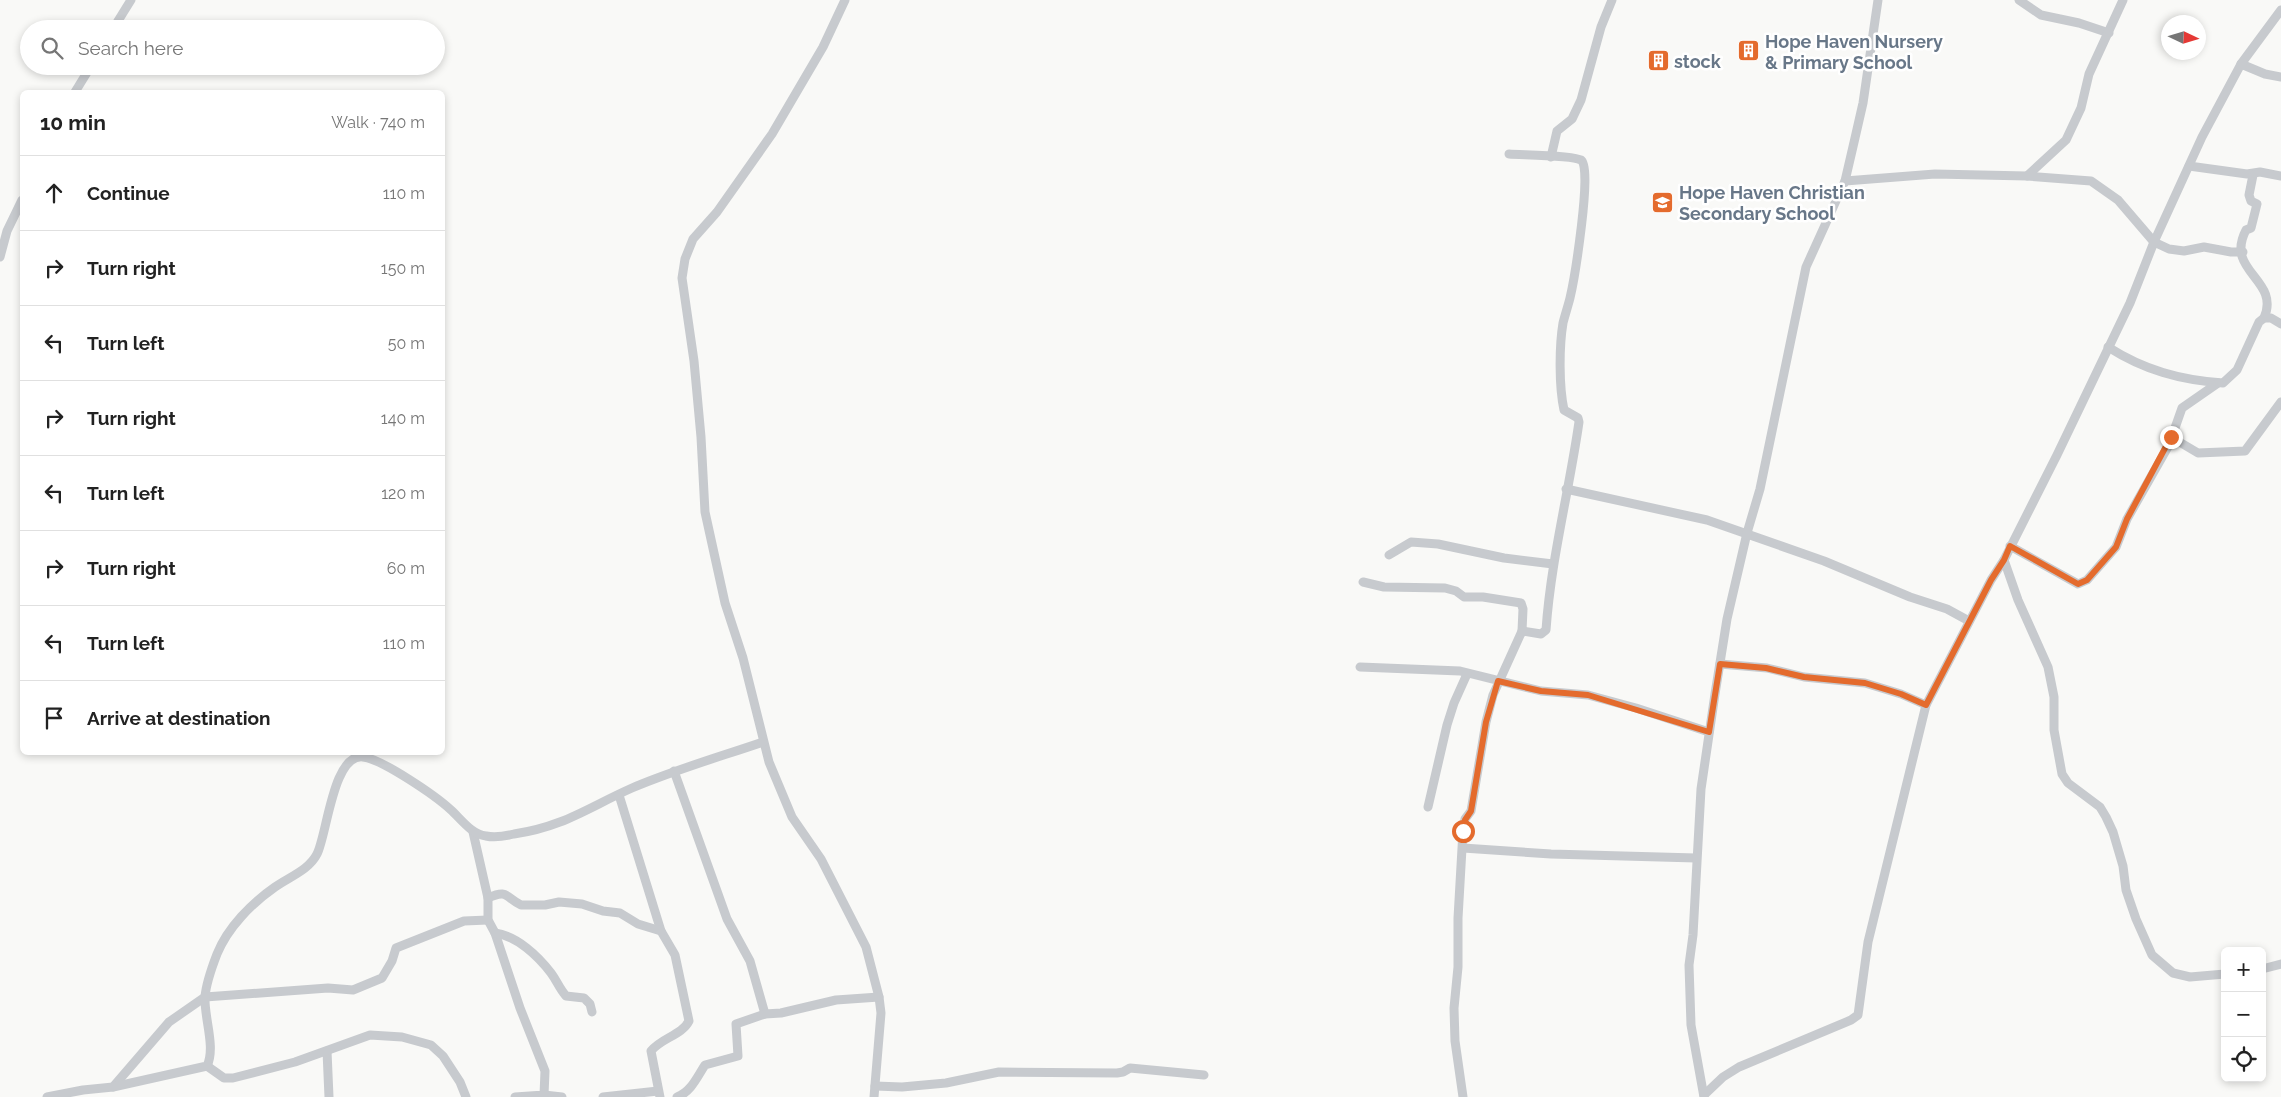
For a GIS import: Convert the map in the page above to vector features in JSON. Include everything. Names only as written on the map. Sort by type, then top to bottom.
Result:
[{"type":"street","points":[[118,20],[130,0]]},
{"type":"street","points":[[845,0],[823,47],[772,134],[717,212],[693,240],[684,259],[682,278],[695,370],[705,512],[725,603],[742,658],[769,762],[792,817],[821,859],[866,948],[879,997],[880,1042],[874,1097]]},
{"type":"street","points":[[1551,157],[1557,131],[1572,119],[1581,100],[1601,27],[1612,0]]},
{"type":"street","points":[[1704,1096],[1692,1032],[1689,966],[1693,935],[1701,789],[1709,732],[1727,619],[1747,533],[1760,490],[1806,267],[1845,181],[1863,103],[1878,0]]},
{"type":"street","points":[[2019,0],[2041,15],[2079,23],[2110,33]]},
{"type":"street","points":[[2028,176],[2066,140],[2081,108],[2089,74],[2110,33],[2123,0]]},
{"type":"street","points":[[1704,1096],[1723,1077],[1739,1067],[1851,1020],[1858,1015],[1868,942],[1926,705],[1991,580],[2004,560],[2057,455],[2130,303],[2154,242],[2202,137],[2241,64],[2281,10]]},
{"type":"street","points":[[2241,64],[2265,74],[2281,78]]},
{"type":"street","points":[[76,90],[85,75]]},
{"type":"street","points":[[1509,154],[1580,159],[1585,172],[1582,228],[1571,296],[1563,324],[1563,404],[1564,410],[1578,418],[1579,422],[1574,461],[1566,488],[1553,564],[1546,630],[1541,634],[1522,631]]},
{"type":"street","points":[[2189,166],[2253,175],[2260,172],[2281,176]]},
{"type":"street","points":[[1845,181],[1935,174],[2028,176],[2091,182],[2098,184],[2118,200],[2154,242],[2169,249],[2184,251],[2204,247],[2231,252],[2243,252]]},
{"type":"street","points":[[2108,347],[2131,362],[2169,376],[2203,383],[2223,383],[2229,380],[2237,370],[2259,322],[2264,318],[2268,310],[2269,301],[2266,289],[2250,272],[2241,240],[2246,230],[2251,228],[2257,206],[2257,204],[2251,201],[2249,196],[2253,175]]},
{"type":"street","points":[[0,256],[20,205]]},
{"type":"street","points":[[2264,318],[2270,318],[2281,324]]},
{"type":"street","points":[[2010,546],[2078,584],[2087,580],[2116,547],[2127,519],[2171,437],[2182,408],[2218,383]]},
{"type":"street","points":[[2171,437],[2198,453],[2245,450],[2281,402]]},
{"type":"street","points":[[1566,488],[1708,520],[1824,561],[1910,597],[1947,609],[1969,621]]},
{"type":"street","points":[[1389,554],[1411,542],[1438,544],[1504,558],[1553,564]]},
{"type":"street","points":[[2004,560],[2018,600],[2048,667],[2054,698],[2054,730],[2062,774],[2068,783],[2100,807],[2106,817],[2121,857],[2126,890],[2152,956],[2173,973],[2190,977],[2221,974]]},
{"type":"street","points":[[1363,582],[1384,586],[1445,588],[1456,591],[1464,597],[1483,597],[1521,602],[1523,610],[1522,631],[1498,681],[1486,722],[1471,811],[1465,820],[1458,918],[1458,966],[1454,1008],[1455,1042],[1463,1097]]},
{"type":"street","points":[[1720,664],[1766,668],[1804,677],[1865,683],[1901,694],[1926,705]]},
{"type":"street","points":[[1360,667],[1451,670],[1541,691],[1588,695],[1709,732]]},
{"type":"street","points":[[1428,807],[1447,725],[1454,702],[1467,674]]},
{"type":"street","points":[[207,1066],[209,1051],[205,997],[208,980],[218,952],[252,904],[305,868],[316,856],[324,835],[326,814],[339,778],[350,761],[356,757],[364,757],[381,763],[449,808],[473,832],[486,836],[505,836],[555,825],[674,771],[763,742]]},
{"type":"street","points":[[674,771],[727,918],[750,961],[765,1014]]},
{"type":"street","points":[[603,1097],[659,1094],[652,1051],[661,1041],[681,1030],[689,1021],[675,955],[661,930],[620,794]]},
{"type":"street","points":[[473,832],[488,898],[488,920],[495,933],[520,1008],[545,1071],[544,1095]]},
{"type":"street","points":[[1463,848],[1551,854],[1696,858]]},
{"type":"street","points":[[488,898],[501,893],[507,894],[520,906],[558,902],[582,904],[603,911],[620,913],[638,924],[661,930]]},
{"type":"street","points":[[113,1087],[169,1022],[205,997],[328,988],[353,990],[382,978],[392,961],[396,948],[464,921],[488,920]]},
{"type":"street","points":[[495,933],[505,934],[516,940],[535,955],[553,975],[556,986],[566,996],[584,998],[590,1004],[592,1012]]},
{"type":"street","points":[[2266,968],[2281,964]]},
{"type":"street","points":[[677,1097],[684,1094],[692,1086],[704,1065],[738,1056],[736,1024],[765,1014],[781,1013],[836,1000],[879,997]]},
{"type":"street","points":[[47,1097],[84,1093],[207,1066],[224,1078],[233,1078],[296,1062],[370,1035],[402,1037],[431,1045],[443,1056],[460,1082],[466,1097]]},
{"type":"street","points":[[327,1050],[329,1097]]},
{"type":"street","points":[[876,1086],[902,1087],[946,1083],[998,1072],[1117,1073],[1130,1068],[1204,1075]]},
{"type":"street","points":[[515,1097],[544,1095],[562,1097]]},
{"type":"place","name":"Hope Haven Nursery & Primary School","points":[[1749,51]]},
{"type":"place","name":"stock","points":[[1658,61]]},
{"type":"place","name":"Hope Haven Christian Secondary School","points":[[1663,202]]},
{"type":"route","points":[[1463,831],[1465,820],[1471,811],[1486,722],[1498,681],[1541,691],[1588,695],[1636,708],[1709,732],[1720,664],[1766,668],[1804,677],[1865,683],[1917,699],[1926,705],[1947,662],[2010,546],[2078,584],[2087,580],[2116,547],[2127,519],[2169,445],[2171,437]]}]
